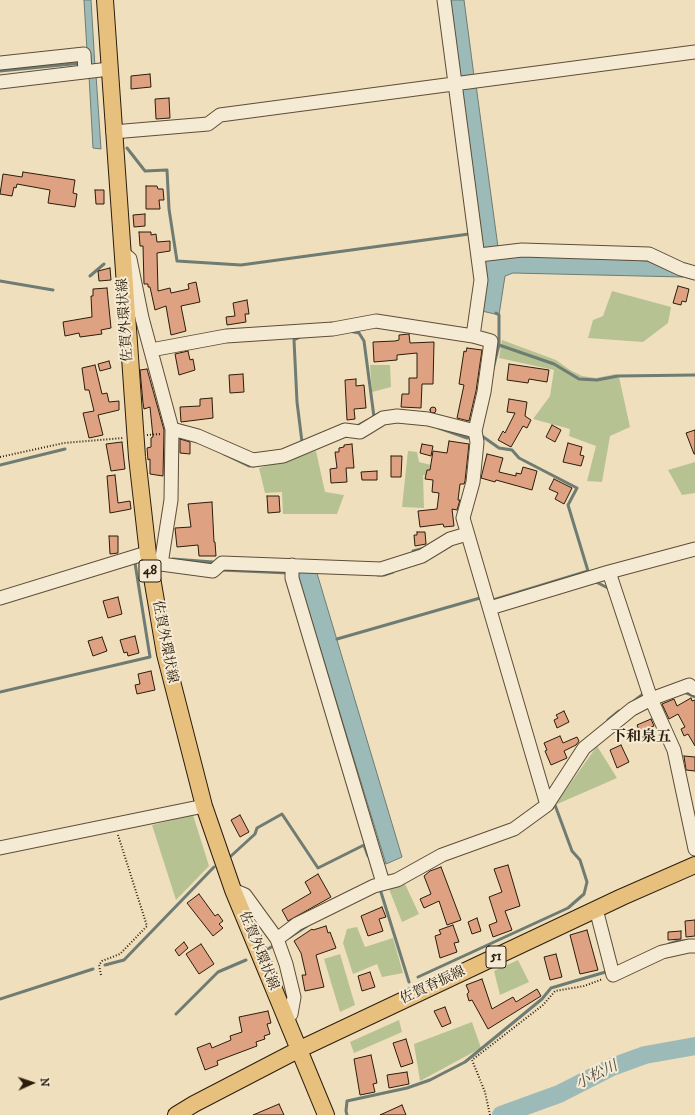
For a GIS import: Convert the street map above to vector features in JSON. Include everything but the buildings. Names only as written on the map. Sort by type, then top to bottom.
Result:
[{"type":"main road","name":"佐賀外環状線","points":[[104,0],[104,70],[113,132],[135,436],[153,562],[164,654],[204,806],[233,890],[326,1115]]},
{"type":"main road","name":"佐賀脊振線","points":[[176,1115],[194,1104],[298,1050],[596,909],[695,865]]},
{"type":"street","points":[[444,0],[464,83],[487,254],[481,280],[473,336]]},
{"type":"street","points":[[113,132],[208,124],[220,115],[695,52]]},
{"type":"street","points":[[0,63],[84,54],[85,66]]},
{"type":"street","points":[[0,82],[85,66],[104,70]]},
{"type":"street","points":[[487,254],[522,250],[649,254],[681,269],[695,273]]},
{"type":"street","points":[[121,252],[130,259],[142,318],[172,431],[171,500],[153,562]]},
{"type":"street","points":[[151,350],[226,336],[333,329],[376,321],[473,336],[491,341],[476,437],[473,482],[463,518],[547,805]]},
{"type":"street","points":[[172,431],[198,436],[253,460],[283,456],[348,431],[360,432],[380,419],[397,416],[428,419],[476,437]]},
{"type":"street","points":[[0,598],[140,555],[153,562],[218,567],[292,571],[381,569],[422,556],[450,539],[467,534]]},
{"type":"street","points":[[490,608],[609,572],[695,549]]},
{"type":"street","points":[[292,571],[382,883]]},
{"type":"street","points":[[609,572],[651,699],[674,750],[695,849]]},
{"type":"street","points":[[277,939],[297,924],[382,883],[397,880],[442,855],[514,829],[547,805],[584,748],[632,709],[651,699],[689,685],[695,689]]},
{"type":"street","points":[[0,848],[115,826],[204,806]]},
{"type":"street","points":[[233,890],[245,895],[277,939],[286,964],[294,998],[291,1014],[286,1021]]},
{"type":"street","points":[[596,909],[613,975],[662,952],[695,946]]},
{"type":"path","points":[[0,457],[64,444],[97,442],[172,431]]},
{"type":"path","points":[[101,976],[99,965],[102,961],[120,954],[147,926],[115,826]]},
{"type":"path","points":[[490,1115],[485,1092],[472,1060],[543,1005],[555,991],[584,986],[613,975]]},
{"type":"green space","points":[[612,291],[671,307],[668,323],[643,342],[588,338],[593,320],[603,316]]},
{"type":"green space","points":[[502,340],[556,360],[582,376],[596,378],[616,374],[619,377],[630,427],[610,436],[602,482],[587,481],[596,446],[569,436],[570,429],[533,419],[550,396],[554,370],[499,358]]},
{"type":"green space","points":[[370,365],[390,365],[391,387],[372,392]]},
{"type":"green space","points":[[316,451],[325,492],[344,495],[337,514],[283,514],[282,492],[265,493],[259,468]]},
{"type":"green space","points":[[408,451],[417,452],[419,462],[447,469],[445,478],[423,475],[424,508],[402,507]]},
{"type":"green space","points":[[695,462],[695,493],[682,495],[668,470]]},
{"type":"green space","points":[[597,746],[617,778],[555,805]]},
{"type":"green space","points":[[193,815],[209,866],[176,900],[152,825]]},
{"type":"green space","points":[[405,884],[419,914],[402,922],[389,889]]},
{"type":"green space","points":[[357,927],[365,947],[393,938],[403,973],[382,977],[377,964],[353,974],[343,943],[347,929]]},
{"type":"green space","points":[[340,954],[355,1005],[340,1012],[324,959]]},
{"type":"green space","points":[[518,960],[529,982],[500,995],[494,971]]},
{"type":"green space","points":[[399,1020],[402,1032],[354,1053],[350,1042]]},
{"type":"green space","points":[[472,1022],[481,1048],[420,1081],[414,1044]]},
{"type":"water","points":[[84,0],[91,0],[95,67],[88,67]]},
{"type":"water","points":[[447,0],[464,0],[474,76],[459,78]]},
{"type":"water","points":[[96,75],[101,149],[93,148],[89,76]]},
{"type":"water","points":[[476,85],[498,247],[482,249],[461,87]]},
{"type":"water","points":[[523,254],[647,261],[683,277],[513,273],[505,276],[499,315],[482,311],[484,260]]},
{"type":"water","points":[[301,570],[316,570],[402,857],[386,864],[298,576]]},
{"type":"waterway","points":[[0,71],[82,63]]},
{"type":"waterway","points":[[127,148],[145,171],[167,170],[169,209],[177,261],[241,265],[469,234]]},
{"type":"waterway","points":[[90,276],[104,264]]},
{"type":"waterway","points":[[0,281],[53,290]]},
{"type":"waterway","points":[[493,369],[499,345],[499,315],[496,313]]},
{"type":"waterway","points":[[349,331],[359,333],[364,341],[374,417]]},
{"type":"waterway","points":[[300,337],[294,340],[297,402],[302,442]]},
{"type":"waterway","points":[[499,345],[554,364],[579,379],[597,380],[618,376],[695,375]]},
{"type":"waterway","points":[[355,427],[368,420]]},
{"type":"waterway","points":[[439,428],[467,438],[473,437]]},
{"type":"waterway","points":[[479,436],[482,436],[499,448],[512,450],[519,458],[577,488],[568,505],[588,571],[493,600]]},
{"type":"waterway","points":[[0,465],[65,449]]},
{"type":"waterway","points":[[224,454],[249,466],[254,466]]},
{"type":"waterway","points":[[413,551],[425,548]]},
{"type":"waterway","points":[[173,559],[213,562],[215,564]]},
{"type":"waterway","points":[[0,692],[150,657],[135,563]]},
{"type":"waterway","points":[[220,570],[289,573]]},
{"type":"waterway","points":[[378,575],[393,572]]},
{"type":"waterway","points":[[596,582],[610,589]]},
{"type":"waterway","points":[[337,639],[480,598]]},
{"type":"waterway","points":[[634,701],[643,694],[643,692]]},
{"type":"waterway","points":[[684,692],[695,697]]},
{"type":"waterway","points":[[608,720],[619,711]]},
{"type":"waterway","points":[[418,977],[568,908],[584,894],[587,882],[580,860],[572,851],[555,805],[552,808]]},
{"type":"waterway","points":[[231,856],[255,834],[257,828],[282,814],[318,868],[364,845],[368,856]]},
{"type":"waterway","points":[[105,965],[124,960],[214,867]]},
{"type":"waterway","points":[[380,889],[409,982]]},
{"type":"waterway","points":[[290,937],[307,926]]},
{"type":"waterway","points":[[669,944],[678,941],[685,941]]},
{"type":"waterway","points":[[266,950],[275,945]]},
{"type":"waterway","points":[[176,1014],[218,972],[246,960]]},
{"type":"waterway","points":[[0,999],[93,969]]},
{"type":"waterway","points":[[347,1115],[347,1101],[407,1088],[430,1080],[465,1062],[542,999],[551,988],[609,971]]},
{"type":"waterway","name":"小松川","points":[[501,1115],[559,1094],[612,1067],[645,1055],[695,1046]]},
{"type":"district","name":"下和泉五","points":[[641,738]]}]
